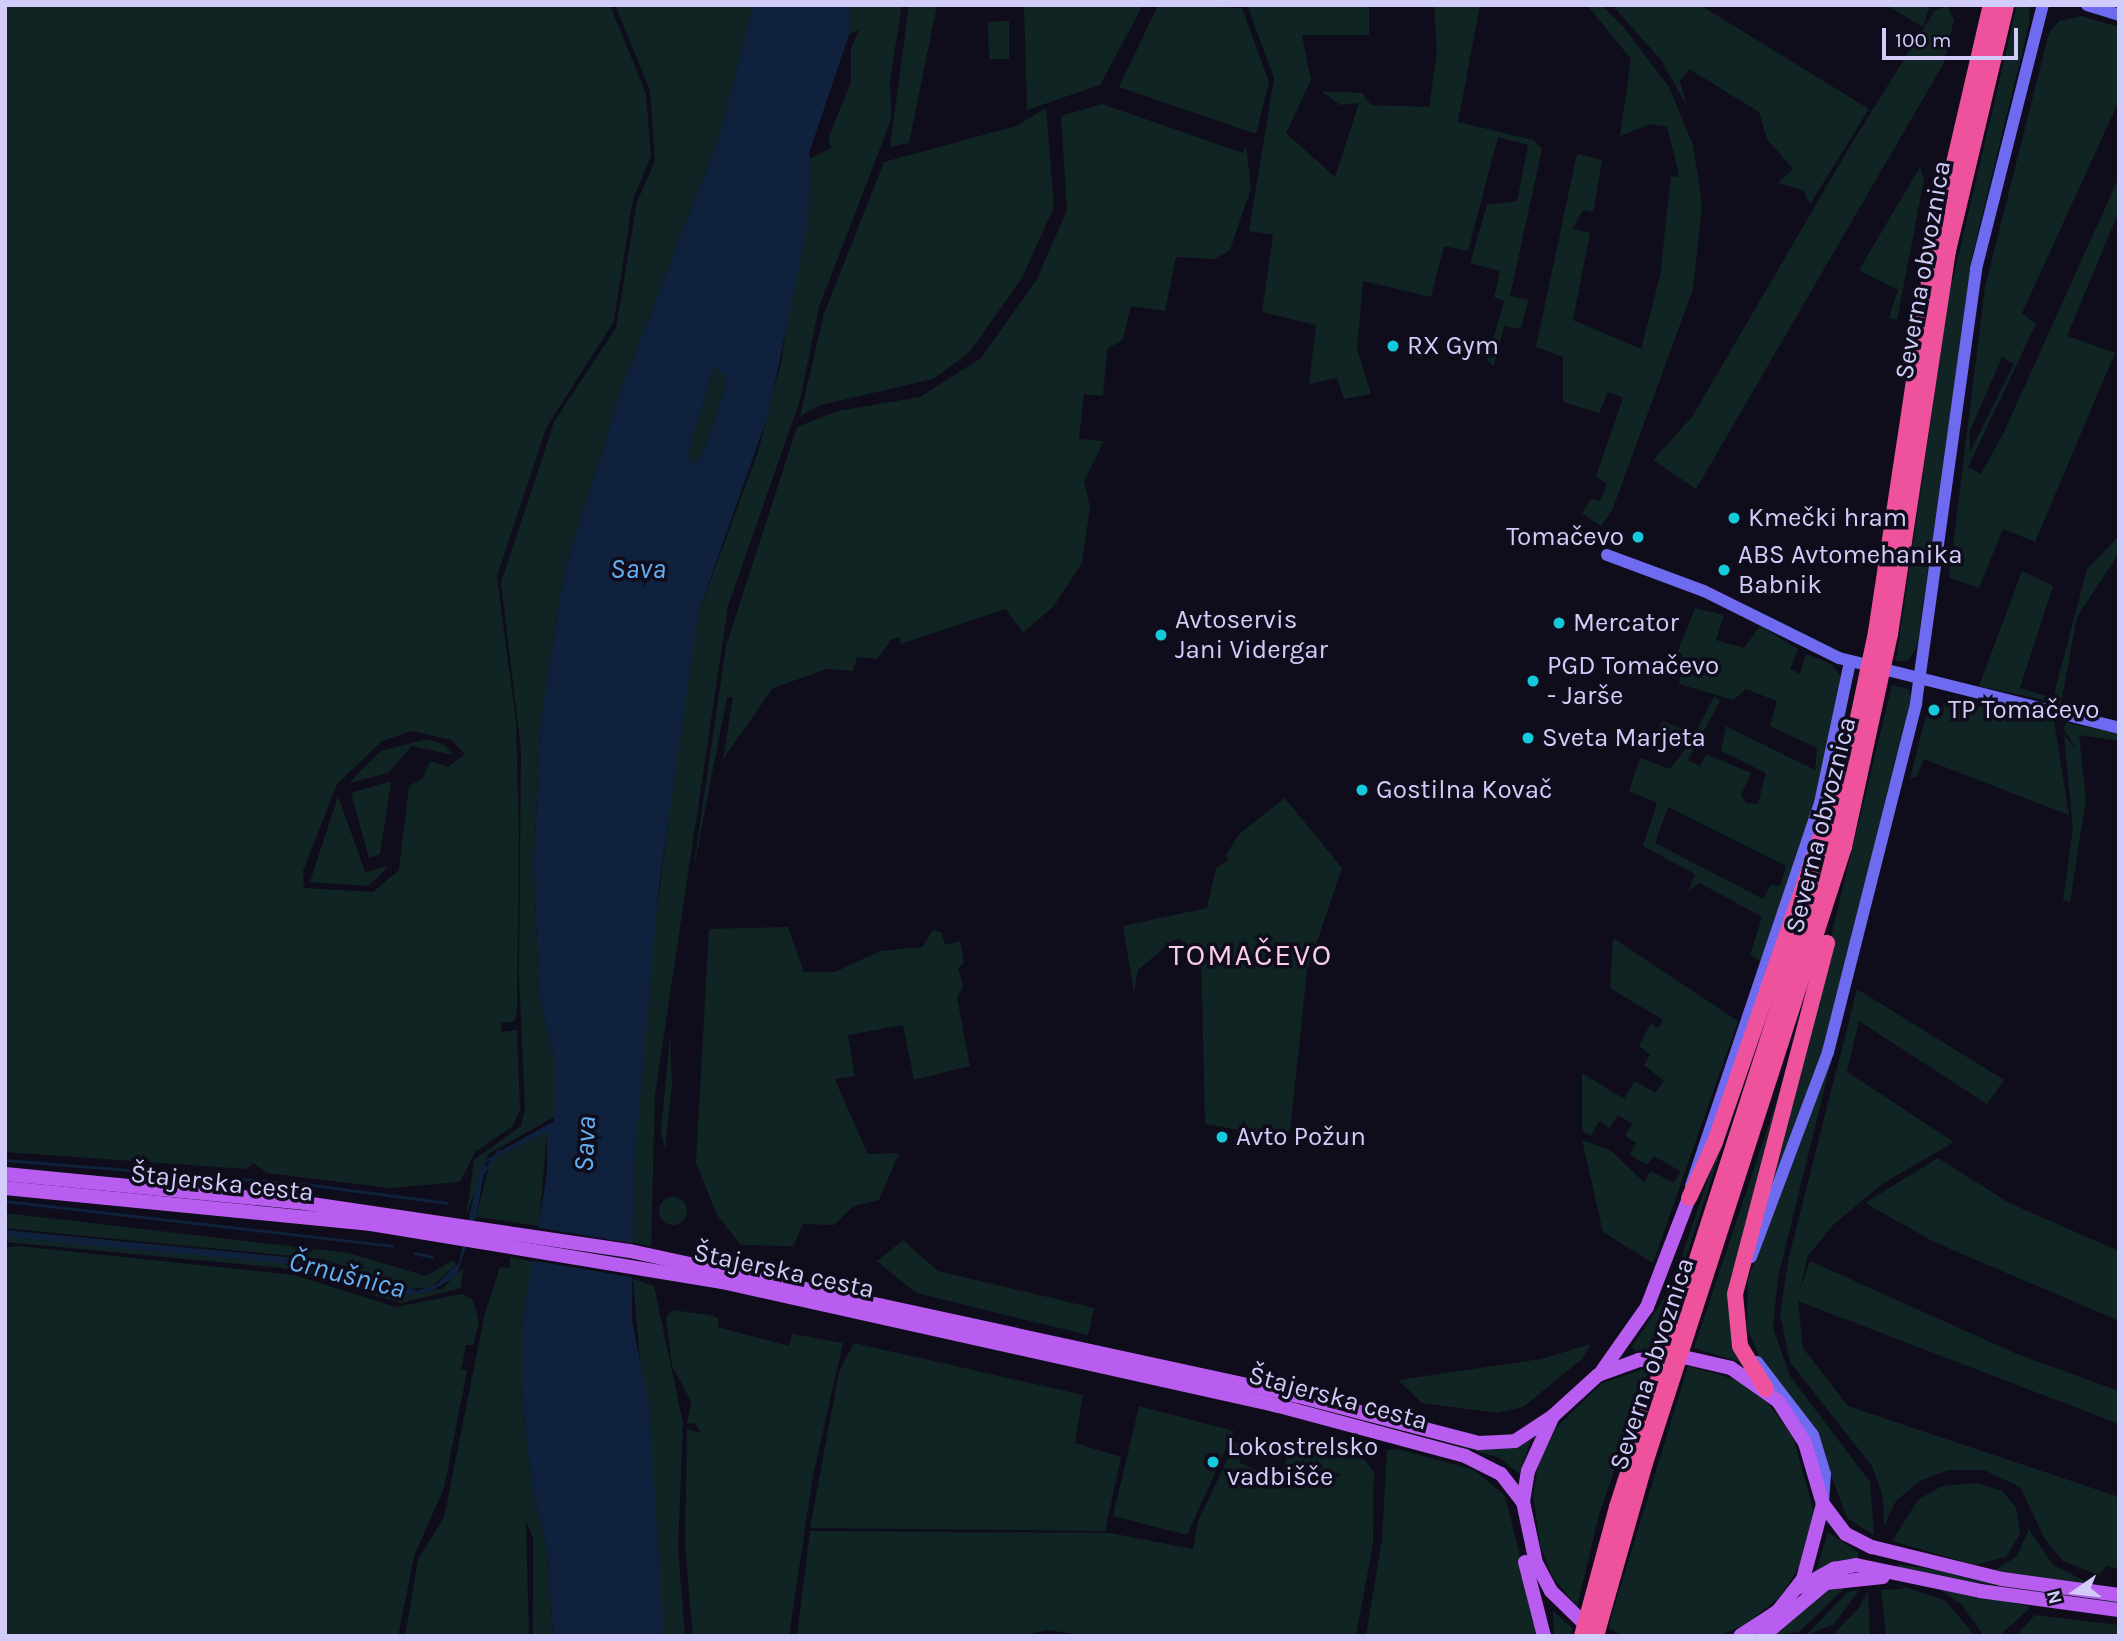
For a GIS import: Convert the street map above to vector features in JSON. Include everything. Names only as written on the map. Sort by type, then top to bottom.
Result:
[{"type":"highway","name":"Severna obvoznica","points":[[1582,1636],[1639,1436],[1812,913],[1857,734],[1934,248],[1991,5]]},
{"type":"highway","name":"Severna obvoznica","points":[[1596,1636],[1644,1463],[1836,875],[1890,634],[1948,251],[2006,5]]},
{"type":"highway","points":[[1689,1198],[1715,1142],[1857,734]]},
{"type":"highway","points":[[1766,1389],[1740,1346],[1735,1294],[1838,901],[1836,875]]},
{"type":"main road","name":"Štajerska cesta","points":[[5,1174],[449,1228],[723,1276],[1461,1436],[1510,1443],[1553,1416]]},
{"type":"main road","name":"Štajerska cesta","points":[[5,1188],[449,1228]]},
{"type":"main road","points":[[1544,1636],[1519,1535],[1533,1456],[1553,1416],[1598,1375],[1647,1307],[1689,1198]]},
{"type":"main road","name":"Štajerska cesta","points":[[723,1276],[1279,1406],[1474,1458],[1502,1474],[1523,1502]]},
{"type":"main road","name":"Štajerska cesta","points":[[1461,1436],[1518,1431],[1567,1389],[1629,1363],[1668,1356],[1713,1361],[1766,1389]]},
{"type":"main road","points":[[1766,1389],[1798,1428],[1823,1504],[1817,1544],[1795,1592]]},
{"type":"main road","points":[[1523,1502],[1540,1572],[1549,1636]]},
{"type":"main road","points":[[1823,1504],[1861,1542],[1899,1554],[2002,1579],[2119,1595]]},
{"type":"main road","points":[[1763,1636],[1818,1588],[1855,1571]]},
{"type":"main road","points":[[1741,1636],[1795,1592],[1825,1572],[1855,1571],[1895,1575],[2119,1610]]},
{"type":"main road","points":[[1540,1572],[1557,1599],[1601,1636]]},
{"type":"street","points":[[1823,1504],[1825,1474],[1813,1435],[1752,1354],[1742,1299],[1752,1253],[1828,1052],[1920,681],[1976,269],[2043,5]]},
{"type":"street","points":[[2087,5],[2119,15]]},
{"type":"street","points":[[1641,568],[1704,590],[1853,663],[2119,728]]},
{"type":"street","points":[[1689,1198],[1694,1166],[1820,803],[1853,663]]},
{"type":"green space","points":[[5,5],[610,5],[646,94],[651,156],[633,199],[614,321],[546,428],[497,576],[516,722],[519,833],[517,1010],[515,1021],[501,1023],[502,1032],[517,1030],[520,1110],[512,1127],[475,1152],[460,1182],[390,1188],[267,1173],[254,1163],[246,1169],[5,1152]],"holes":[[[412,731],[451,740],[465,754],[448,767],[430,761],[423,778],[409,786],[399,870],[373,892],[304,888],[303,871],[337,784],[382,741]]]},
{"type":"green space","points":[[615,5],[753,5],[720,135],[622,387],[564,573],[540,727],[534,865],[539,997],[554,1057],[554,1117],[488,1154],[466,1216],[474,1160],[521,1126],[525,1109],[519,974],[521,749],[501,583],[554,422],[616,328],[637,202],[655,161],[650,90]]},
{"type":"green space","points":[[851,5],[902,5],[890,79],[891,120],[819,307],[800,400],[728,606],[655,1095],[651,1246],[632,1242],[633,1179],[651,956],[687,673],[698,614],[758,452],[782,358],[809,159],[832,148],[828,139],[851,82],[851,48],[860,28],[849,35]]},
{"type":"green space","points":[[909,5],[937,5],[909,143],[890,147]]},
{"type":"green space","points":[[1024,5],[1143,5],[1100,85],[1027,110]]},
{"type":"green space","points":[[1158,5],[1242,8],[1269,82],[1256,134],[1119,87]]},
{"type":"green space","points":[[1247,5],[1369,5],[1369,35],[1302,35],[1311,80],[1286,133],[1335,177],[1359,103],[1340,105],[1321,91],[1362,93],[1371,105],[1429,107],[1437,51],[1434,5],[1480,5],[1458,122],[1533,140],[1542,149],[1510,296],[1528,300],[1521,329],[1504,326],[1494,366],[1487,361],[1504,301],[1494,297],[1500,271],[1470,263],[1487,205],[1517,201],[1528,145],[1498,137],[1468,251],[1444,246],[1431,297],[1363,281],[1357,349],[1371,394],[1344,399],[1337,378],[1309,384],[1316,325],[1262,312],[1273,235],[1249,231],[1274,78]]},
{"type":"green space","points":[[1587,5],[1601,5],[1625,29],[1669,87],[1693,145],[1702,205],[1693,289],[1612,511],[1601,526],[1582,513],[1591,499],[1600,501],[1607,484],[1596,476],[1623,398],[1608,392],[1599,413],[1563,402],[1563,357],[1536,347],[1576,158],[1578,154],[1602,160],[1593,212],[1583,210],[1573,229],[1590,233],[1573,320],[1641,349],[1660,276],[1671,176],[1678,177],[1678,170],[1667,127],[1650,124],[1620,136],[1631,59]]},
{"type":"green space","points":[[1612,5],[1700,5],[1869,109],[1810,204],[1803,190],[1778,183],[1793,169],[1767,139],[1759,112],[1689,69],[1680,81],[1687,106],[1661,60]]},
{"type":"green space","points":[[1886,5],[1930,5],[1923,27]]},
{"type":"green space","points":[[2017,5],[2030,5],[2029,24],[1973,253],[1917,647],[1907,661],[1896,661],[1949,296]]},
{"type":"green space","points":[[1947,6],[1954,20],[1944,63],[1696,489],[1653,460],[1692,417],[1853,141],[1935,10]]},
{"type":"green space","points":[[2081,16],[2119,27],[2119,101],[2022,313],[2036,324],[1968,467],[1981,474],[2004,432],[2119,177],[2119,211],[2067,336],[2115,353],[2035,542],[2003,529],[1979,588],[1949,578],[1985,287],[2049,33],[2059,21]],"holes":[[[2002,357],[2014,364],[1970,452],[1969,433]]]},
{"type":"green space","points":[[1009,21],[1009,59],[989,59],[988,22]]},
{"type":"green space","points":[[1102,104],[1243,153],[1246,145],[1251,188],[1230,250],[1214,259],[1176,257],[1165,311],[1131,306],[1123,339],[1107,349],[1103,396],[1084,394],[1079,439],[1104,441],[1084,481],[1090,507],[1082,563],[1054,606],[1023,633],[1006,609],[901,644],[899,637],[892,639],[877,659],[857,657],[853,671],[827,669],[773,688],[723,759],[733,697],[727,697],[693,872],[726,646],[797,427],[837,411],[920,397],[981,358],[1037,279],[1067,210],[1061,116]]},
{"type":"green space","points":[[1046,108],[1054,207],[1022,278],[969,353],[933,379],[821,405],[800,416],[824,314],[884,162],[1016,126]]},
{"type":"green space","points":[[1920,167],[1924,179],[1897,320],[1889,318],[1898,290],[1859,270]]},
{"type":"green space","points":[[714,365],[727,379],[702,456],[692,465],[688,454]]},
{"type":"green space","points":[[2119,536],[2119,553],[2077,617],[2061,704],[1979,686],[2022,571],[2053,586],[2020,688],[2053,698],[2087,569]]},
{"type":"green space","points":[[1695,608],[1724,615],[1716,640],[1744,648],[1760,626],[1798,649],[1790,669],[1800,674],[1806,654],[1831,664],[1843,679],[1823,774],[1761,961],[1750,955],[1762,917],[1700,883],[1688,892],[1695,874],[1643,846],[1657,803],[1629,791],[1640,758],[1670,769],[1689,745],[1654,736],[1663,721],[1695,734],[1714,697],[1720,701],[1688,760],[1700,766],[1706,754],[1751,773],[1741,795],[1746,803],[1758,804],[1766,773],[1721,751],[1726,726],[1815,770],[1817,748],[1770,726],[1777,701],[1746,689],[1733,700],[1679,684],[1683,656],[1677,653]],"holes":[[[1668,807],[1786,866],[1780,886],[1771,885],[1763,899],[1655,843]]]},
{"type":"green space","points":[[1892,685],[1908,689],[1912,700],[1823,1051],[1768,1197]]},
{"type":"green space","points":[[1948,696],[2054,721],[2069,815],[1924,759],[1917,777],[1910,778],[1926,716],[1937,716]]},
{"type":"green space","points":[[2067,723],[2119,733],[2119,741],[2079,735],[2086,799],[2070,902],[2063,900],[2073,829],[2064,735],[2077,750],[2063,728]]},
{"type":"green space","points":[[427,739],[445,745],[453,755],[412,746],[388,773],[349,783],[381,751]]},
{"type":"green space","points":[[391,781],[380,854],[369,858],[351,793]]},
{"type":"green space","points":[[338,796],[365,872],[389,866],[368,886],[310,882]]},
{"type":"green space","points":[[1285,798],[1342,868],[1307,971],[1290,1131],[1275,1136],[1205,1124],[1201,951],[1177,939],[1170,943],[1138,970],[1134,992],[1123,926],[1207,908],[1216,868],[1229,860],[1225,856],[1240,833]]},
{"type":"green space","points":[[788,927],[804,972],[835,972],[880,951],[922,947],[933,930],[942,933],[945,945],[960,941],[964,963],[958,968],[963,986],[957,998],[970,1066],[914,1080],[903,1025],[848,1035],[855,1076],[835,1079],[845,1103],[868,1154],[899,1153],[879,1200],[854,1206],[834,1225],[803,1224],[793,1246],[741,1245],[717,1215],[696,1163],[709,929]]},
{"type":"green space","points":[[1613,938],[1738,1021],[1653,1263],[1603,1232],[1582,1140],[1610,1150],[1644,1182],[1651,1171],[1674,1183],[1680,1171],[1654,1156],[1647,1165],[1630,1155],[1636,1143],[1625,1136],[1632,1124],[1618,1115],[1609,1128],[1599,1121],[1591,1136],[1582,1131],[1582,1073],[1624,1099],[1635,1081],[1655,1093],[1664,1081],[1644,1065],[1650,1055],[1639,1046],[1651,1023],[1658,1028],[1663,1020],[1610,988]]},
{"type":"green space","points":[[1788,944],[1657,1347],[1635,1351],[1632,1346],[1666,1296],[1680,1261]]},
{"type":"green space","points":[[1857,989],[2004,1080],[1987,1104],[1859,1021],[1847,1072],[1954,1142],[1882,1184],[1834,1224],[1808,1256],[1799,1292],[1810,1261],[2017,1354],[2119,1391],[2119,1424],[1798,1301],[1803,1348],[1848,1406],[2119,1497],[2119,1569],[2107,1566],[2098,1575],[2063,1561],[2045,1539],[2020,1487],[1984,1470],[1948,1470],[1918,1482],[1896,1501],[1884,1526],[1883,1497],[1872,1466],[1790,1362],[1780,1314],[1789,1257]]},
{"type":"green space","points":[[670,1035],[672,1084],[665,1149],[661,1131]]},
{"type":"green space","points":[[1797,1040],[1736,1276],[1740,1362],[1694,1348]]},
{"type":"green space","points":[[1833,1054],[1778,1277],[1773,1328],[1790,1376],[1870,1482],[1874,1535],[1847,1518],[1814,1429],[1765,1369],[1747,1329],[1748,1279]]},
{"type":"green space","points":[[547,1132],[539,1226],[476,1217],[490,1163],[506,1149]]},
{"type":"green space","points":[[1938,1158],[2009,1203],[2119,1251],[2119,1321],[1934,1242],[1865,1203]]},
{"type":"green space","points":[[673,1197],[683,1201],[687,1211],[683,1221],[673,1225],[663,1221],[659,1211],[663,1201]]},
{"type":"green space","points":[[5,1213],[349,1253],[426,1276],[453,1260],[456,1265],[431,1287],[409,1289],[324,1259],[5,1228]]},
{"type":"green space","points":[[26,1234],[330,1268],[398,1295],[442,1289],[463,1268],[461,1288],[401,1303],[282,1268],[5,1242],[5,1237]]},
{"type":"green space","points":[[903,1240],[938,1271],[1094,1308],[1088,1335],[916,1293],[877,1261]]},
{"type":"green space","points":[[19,1246],[294,1275],[396,1307],[462,1294],[473,1300],[479,1323],[473,1345],[466,1345],[461,1369],[467,1371],[444,1488],[414,1556],[398,1636],[5,1636],[5,1248]]},
{"type":"green space","points":[[510,1257],[533,1262],[521,1330],[521,1385],[532,1488],[548,1553],[553,1636],[533,1636],[533,1538],[526,1521],[529,1636],[405,1636],[418,1560],[444,1517],[485,1313],[500,1267],[510,1268]]},
{"type":"green space","points":[[633,1279],[654,1286],[683,1423],[678,1548],[685,1636],[664,1636]]},
{"type":"green space","points":[[672,1310],[709,1315],[718,1318],[718,1327],[789,1346],[792,1334],[843,1343],[813,1475],[789,1636],[693,1636],[685,1546],[687,1429],[701,1433],[695,1423],[687,1424],[691,1401],[672,1366],[666,1317]]},
{"type":"green space","points":[[854,1343],[1083,1395],[1075,1443],[1121,1457],[1105,1531],[810,1528],[839,1372]]},
{"type":"green space","points":[[1591,1344],[1582,1359],[1523,1407],[1497,1413],[1422,1403],[1398,1380],[1541,1359]]},
{"type":"green space","points":[[1688,1366],[1738,1380],[1769,1404],[1793,1437],[1814,1512],[1804,1559],[1781,1596],[1745,1625],[1718,1636],[1624,1636],[1609,1629],[1610,1621]]},
{"type":"green space","points":[[1650,1367],[1599,1515],[1577,1607],[1552,1576],[1540,1545],[1533,1495],[1538,1465],[1557,1427],[1602,1383]]},
{"type":"green space","points":[[1139,1406],[1234,1431],[1187,1535],[1113,1516]]},
{"type":"green space","points":[[1404,1430],[1516,1446],[1531,1440],[1519,1474],[1500,1458]]},
{"type":"green space","points":[[1292,1440],[1365,1460],[1374,1472],[1373,1543],[1356,1636],[1087,1636],[1049,1630],[1017,1636],[797,1636],[810,1531],[1110,1533],[1193,1549],[1198,1521],[1235,1443],[1242,1443],[1240,1463],[1262,1473],[1265,1466],[1283,1471]]},
{"type":"green space","points":[[1398,1449],[1474,1470],[1505,1496],[1540,1636],[1366,1636],[1382,1539],[1387,1450]]},
{"type":"green space","points":[[1977,1483],[2002,1491],[2016,1507],[2020,1534],[2006,1557],[1975,1565],[1892,1541],[1918,1500],[1942,1486]]},
{"type":"green space","points":[[2029,1529],[2053,1565],[2095,1586],[1992,1572],[2017,1556]]},
{"type":"green space","points":[[1828,1532],[1859,1553],[1857,1561],[1816,1572]]},
{"type":"green space","points":[[1899,1564],[2119,1599],[2119,1605],[1897,1570]]},
{"type":"green space","points":[[1893,1583],[1946,1601],[1975,1636],[1886,1636],[1881,1590],[1906,1589]]},
{"type":"green space","points":[[1847,1586],[1799,1632],[1769,1636],[1827,1589]]},
{"type":"green space","points":[[1860,1589],[1834,1624],[1805,1636],[1848,1592]]},
{"type":"green space","points":[[1939,1589],[2029,1606],[2029,1609],[1999,1636],[1984,1636],[1962,1605]]},
{"type":"green space","points":[[1868,1591],[1870,1636],[1832,1636],[1858,1609]]},
{"type":"green space","points":[[1553,1611],[1572,1628],[1571,1636],[1554,1636]]},
{"type":"green space","points":[[2035,1615],[2119,1625],[2119,1636],[2016,1636]]},
{"type":"water","name":"Sava","points":[[753,5],[851,5],[849,35],[810,150],[808,222],[769,412],[698,614],[659,885],[633,1179],[632,1321],[649,1405],[664,1636],[553,1636],[548,1553],[532,1488],[521,1385],[521,1330],[547,1174],[547,1132],[486,1162],[476,1217],[456,1277],[427,1293],[398,1295],[330,1268],[5,1237],[5,1230],[326,1261],[417,1291],[437,1284],[459,1263],[479,1172],[487,1159],[554,1121],[554,1057],[539,997],[534,865],[540,727],[564,573],[622,387],[720,135]],"holes":[[[714,365],[727,379],[702,456],[692,465],[688,454]]]},
{"type":"pier","points":[[535,1227],[636,1244],[637,1278],[530,1260]]},
{"type":"waterway","name":"Črnušnica","points":[[478,1179],[498,1151]]},
{"type":"waterway","points":[[5,1160],[305,1184],[447,1203]]},
{"type":"waterway","points":[[5,1201],[392,1246]]},
{"type":"waterway","points":[[415,1253],[432,1257]]},
{"type":"waterway","name":"Črnušnica","points":[[352,1272],[368,1278]]},
{"type":"place","name":"RX Gym","points":[[1393,346]]},
{"type":"place","name":"Kmečki hram","points":[[1734,518]]},
{"type":"place","name":"Tomačevo","points":[[1638,537]]},
{"type":"place","name":"ABS Avtomehanika Babnik","points":[[1724,570]]},
{"type":"place","name":"Mercator","points":[[1559,623]]},
{"type":"place","name":"Avtoservis Jani Vidergar","points":[[1161,635]]},
{"type":"place","name":"PGD Tomačevo - Jarše","points":[[1533,681]]},
{"type":"place","name":"TP Tomačevo","points":[[1934,710]]},
{"type":"place","name":"Sveta Marjeta","points":[[1528,738]]},
{"type":"place","name":"Gostilna Kovač","points":[[1362,790]]},
{"type":"place","name":"Avto Požun","points":[[1222,1137]]},
{"type":"place","name":"Lokostrelsko vadbišče","points":[[1213,1462]]},
{"type":"district","name":"TOMAČEVO","points":[[1251,955]]}]
